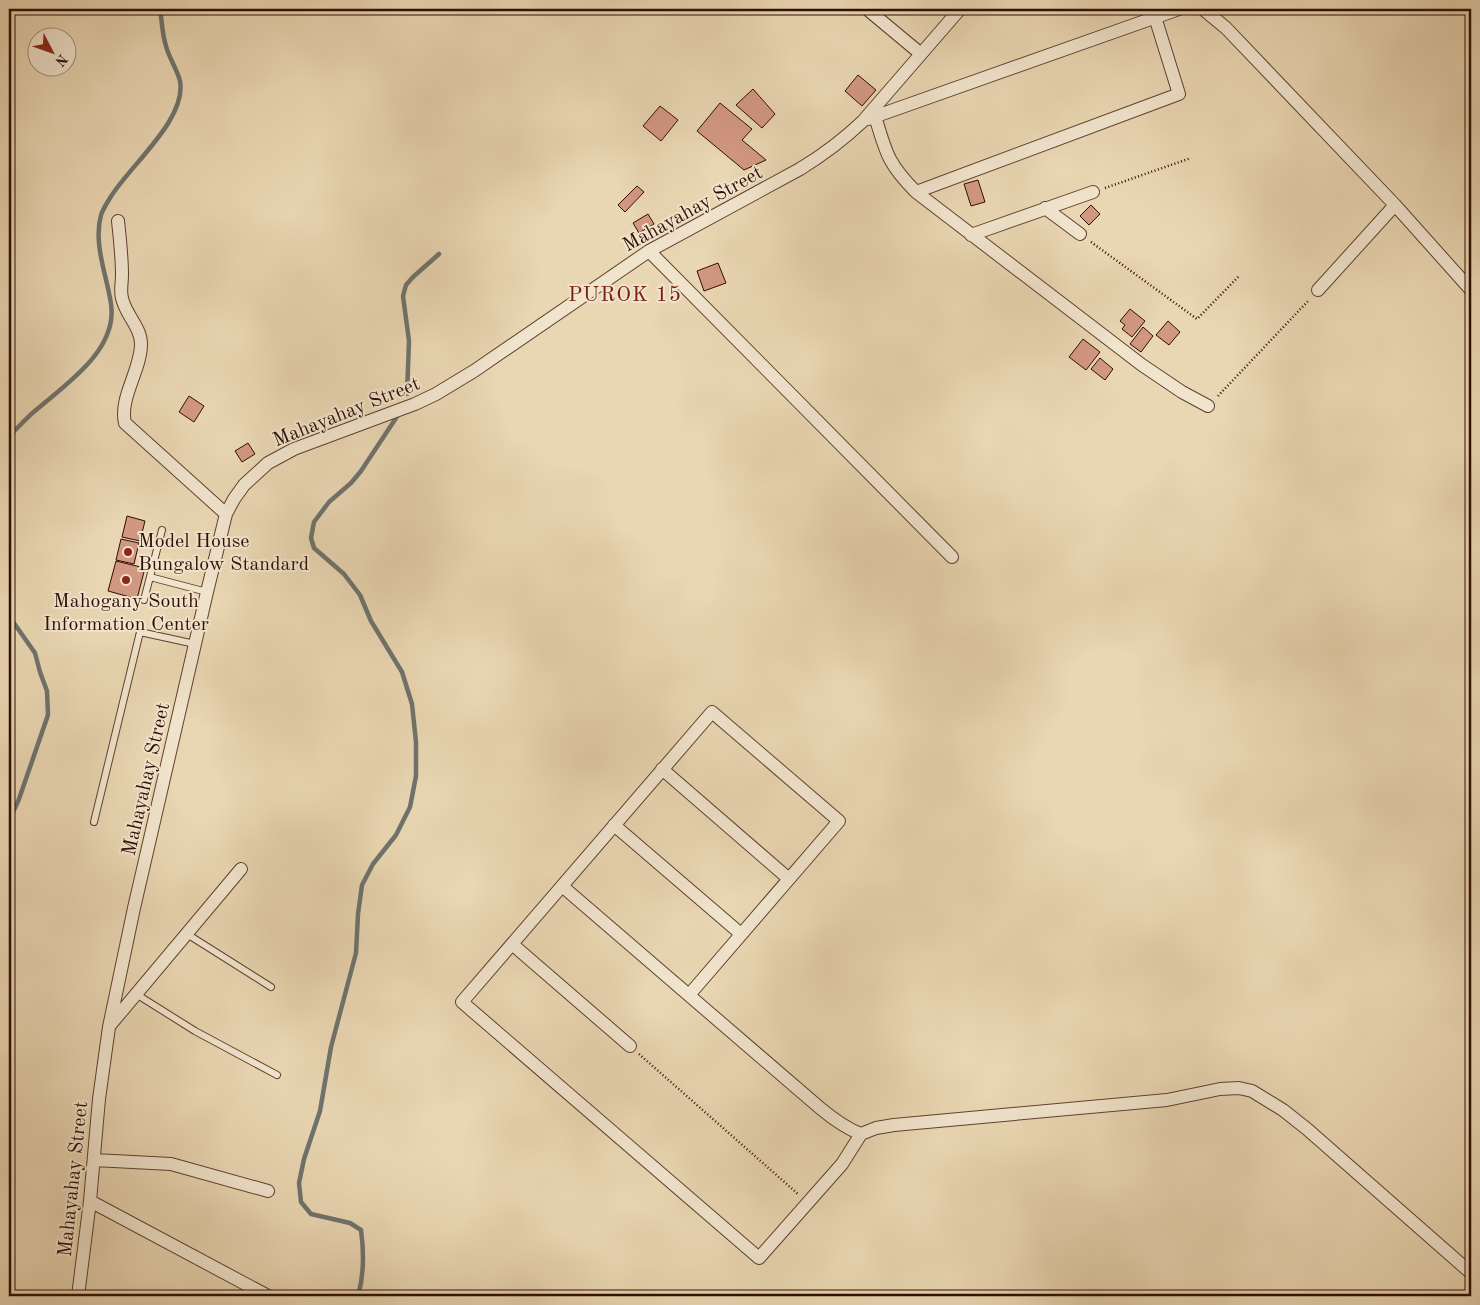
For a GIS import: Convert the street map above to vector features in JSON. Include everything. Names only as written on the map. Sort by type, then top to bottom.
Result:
[{"type":"street","points":[[867,9],[921,54]]},
{"type":"street","name":"Mahayahay Street","points":[[78,1296],[90,1202],[99,1099],[109,1027],[226,514],[244,485],[268,463],[294,449],[415,404],[436,394],[474,371],[649,251],[800,169],[845,138],[869,118],[960,9]]},
{"type":"street","points":[[1179,9],[869,118],[893,168],[916,192],[1163,380],[1208,406]]},
{"type":"street","points":[[1204,9],[1226,28],[1395,205],[1471,290]]},
{"type":"street","points":[[916,192],[1179,94],[1156,17]]},
{"type":"street","points":[[971,235],[1092,192]]},
{"type":"street","points":[[1318,290],[1395,205]]},
{"type":"street","points":[[1045,208],[1080,234]]},
{"type":"street","points":[[118,221],[122,259],[121,296],[124,308],[138,331],[141,342],[124,408],[125,423],[226,514]]},
{"type":"street","points":[[649,251],[952,557]]},
{"type":"street","points":[[689,995],[839,821],[712,712],[462,1002],[759,1258],[842,1164],[861,1134],[876,1128],[894,1124],[1167,1100],[1220,1089],[1239,1088],[1252,1091],[1266,1099],[1307,1129],[1471,1273]]},
{"type":"street","points":[[662,769],[789,879]]},
{"type":"street","points":[[614,825],[741,934]]},
{"type":"street","points":[[109,1027],[241,868]]},
{"type":"street","points":[[562,886],[833,1119],[861,1134]]},
{"type":"street","points":[[512,944],[630,1046]]},
{"type":"street","points":[[94,1160],[171,1164],[268,1191]]},
{"type":"street","points":[[90,1202],[268,1296]]},
{"type":"lane","points":[[144,600],[162,530]]},
{"type":"lane","points":[[150,577],[207,592]]},
{"type":"lane","points":[[94,822],[140,632],[195,644]]},
{"type":"lane","points":[[187,934],[271,987]]},
{"type":"lane","points":[[136,994],[195,1031],[277,1075]]},
{"type":"path","points":[[1092,192],[1191,158]]},
{"type":"path","points":[[1080,234],[1197,319],[1239,276]]},
{"type":"path","points":[[1208,406],[1318,290]]},
{"type":"path","points":[[630,1046],[808,1203]]},
{"type":"building","points":[[858,75],[876,90],[862,106],[845,91]]},
{"type":"building","points":[[753,89],[775,114],[762,128],[736,105]]},
{"type":"building","points":[[720,103],[752,129],[742,140],[766,160],[744,170],[697,131]]},
{"type":"building","points":[[660,106],[678,120],[661,141],[643,126]]},
{"type":"building","points":[[978,180],[985,202],[971,206],[964,184]]},
{"type":"building","points":[[637,186],[644,192],[625,212],[618,205]]},
{"type":"building","points":[[1091,205],[1100,214],[1089,225],[1080,216]]},
{"type":"building","points":[[648,214],[654,224],[639,233],[633,223]]},
{"type":"building","points":[[718,263],[726,283],[704,291],[697,271]]},
{"type":"building","points":[[1130,309],[1145,321],[1132,337],[1122,329],[1125,325],[1120,321]]},
{"type":"building","points":[[1168,321],[1180,332],[1169,345],[1156,335]]},
{"type":"building","points":[[1143,327],[1153,336],[1141,352],[1130,344]]},
{"type":"building","points":[[1083,339],[1100,352],[1086,370],[1069,357]]},
{"type":"building","points":[[1100,358],[1113,369],[1105,380],[1091,369]]},
{"type":"building","points":[[189,396],[204,406],[194,422],[179,412]]},
{"type":"building","points":[[248,443],[255,454],[242,462],[235,451]]},
{"type":"building","points":[[127,516],[145,521],[140,541],[122,537]]},
{"type":"building","name":"Model House Bungalow Standard","points":[[121,539],[139,543],[134,564],[116,560]]},
{"type":"building","points":[[116,561],[145,568],[137,599],[108,591]]},
{"type":"waterway","points":[[9,436],[32,413],[75,377],[98,351],[106,336],[111,321],[111,304],[101,260],[99,237],[101,215],[119,185],[166,127],[175,111],[180,96],[180,81],[165,41],[160,9]]},
{"type":"waterway","points":[[407,394],[409,341],[403,296],[406,285],[439,254]]},
{"type":"waterway","points":[[358,1296],[363,1263],[361,1230],[350,1223],[311,1214],[301,1202],[299,1183],[304,1159],[320,1111],[331,1047],[356,953],[362,885],[373,864],[396,835],[410,807],[416,776],[416,742],[412,704],[402,672],[371,621],[360,595],[344,574],[314,548],[311,538],[314,522],[329,502],[351,483],[361,471],[398,415]]},
{"type":"waterway","points":[[9,616],[35,653],[47,691],[48,715],[19,799],[9,821]]},
{"type":"place","name":"Model House Bungalow Standard","points":[[128,552]]},
{"type":"place","name":"Mahogany South Information Center","points":[[126,580]]},
{"type":"district","name":"PUROK 15","points":[[625,294]]}]
